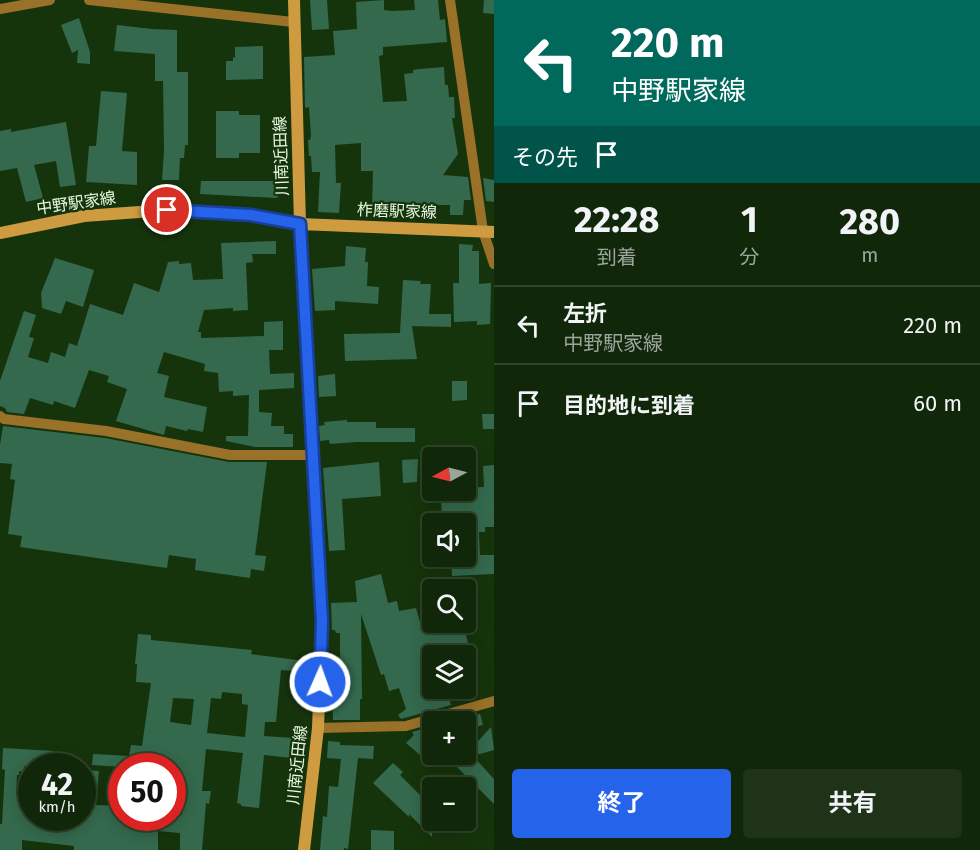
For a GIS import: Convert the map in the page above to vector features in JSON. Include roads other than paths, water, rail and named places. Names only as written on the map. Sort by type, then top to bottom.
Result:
[{"type":"main road","name":"川南近田線","points":[[294,0],[300,224],[322,621],[318,728],[304,850]]},
{"type":"main road","name":"中野駅家線","points":[[0,233],[84,216],[167,210],[251,215],[300,224]]},
{"type":"main road","name":"柞磨駅家線","points":[[300,224],[488,232]]},
{"type":"street","points":[[0,9],[50,0]]},
{"type":"street","points":[[89,0],[293,22]]},
{"type":"street","points":[[450,0],[494,264]]},
{"type":"street","points":[[0,416],[4,419],[106,431],[230,455],[313,455]]},
{"type":"street","points":[[318,728],[406,726],[494,701]]}]
